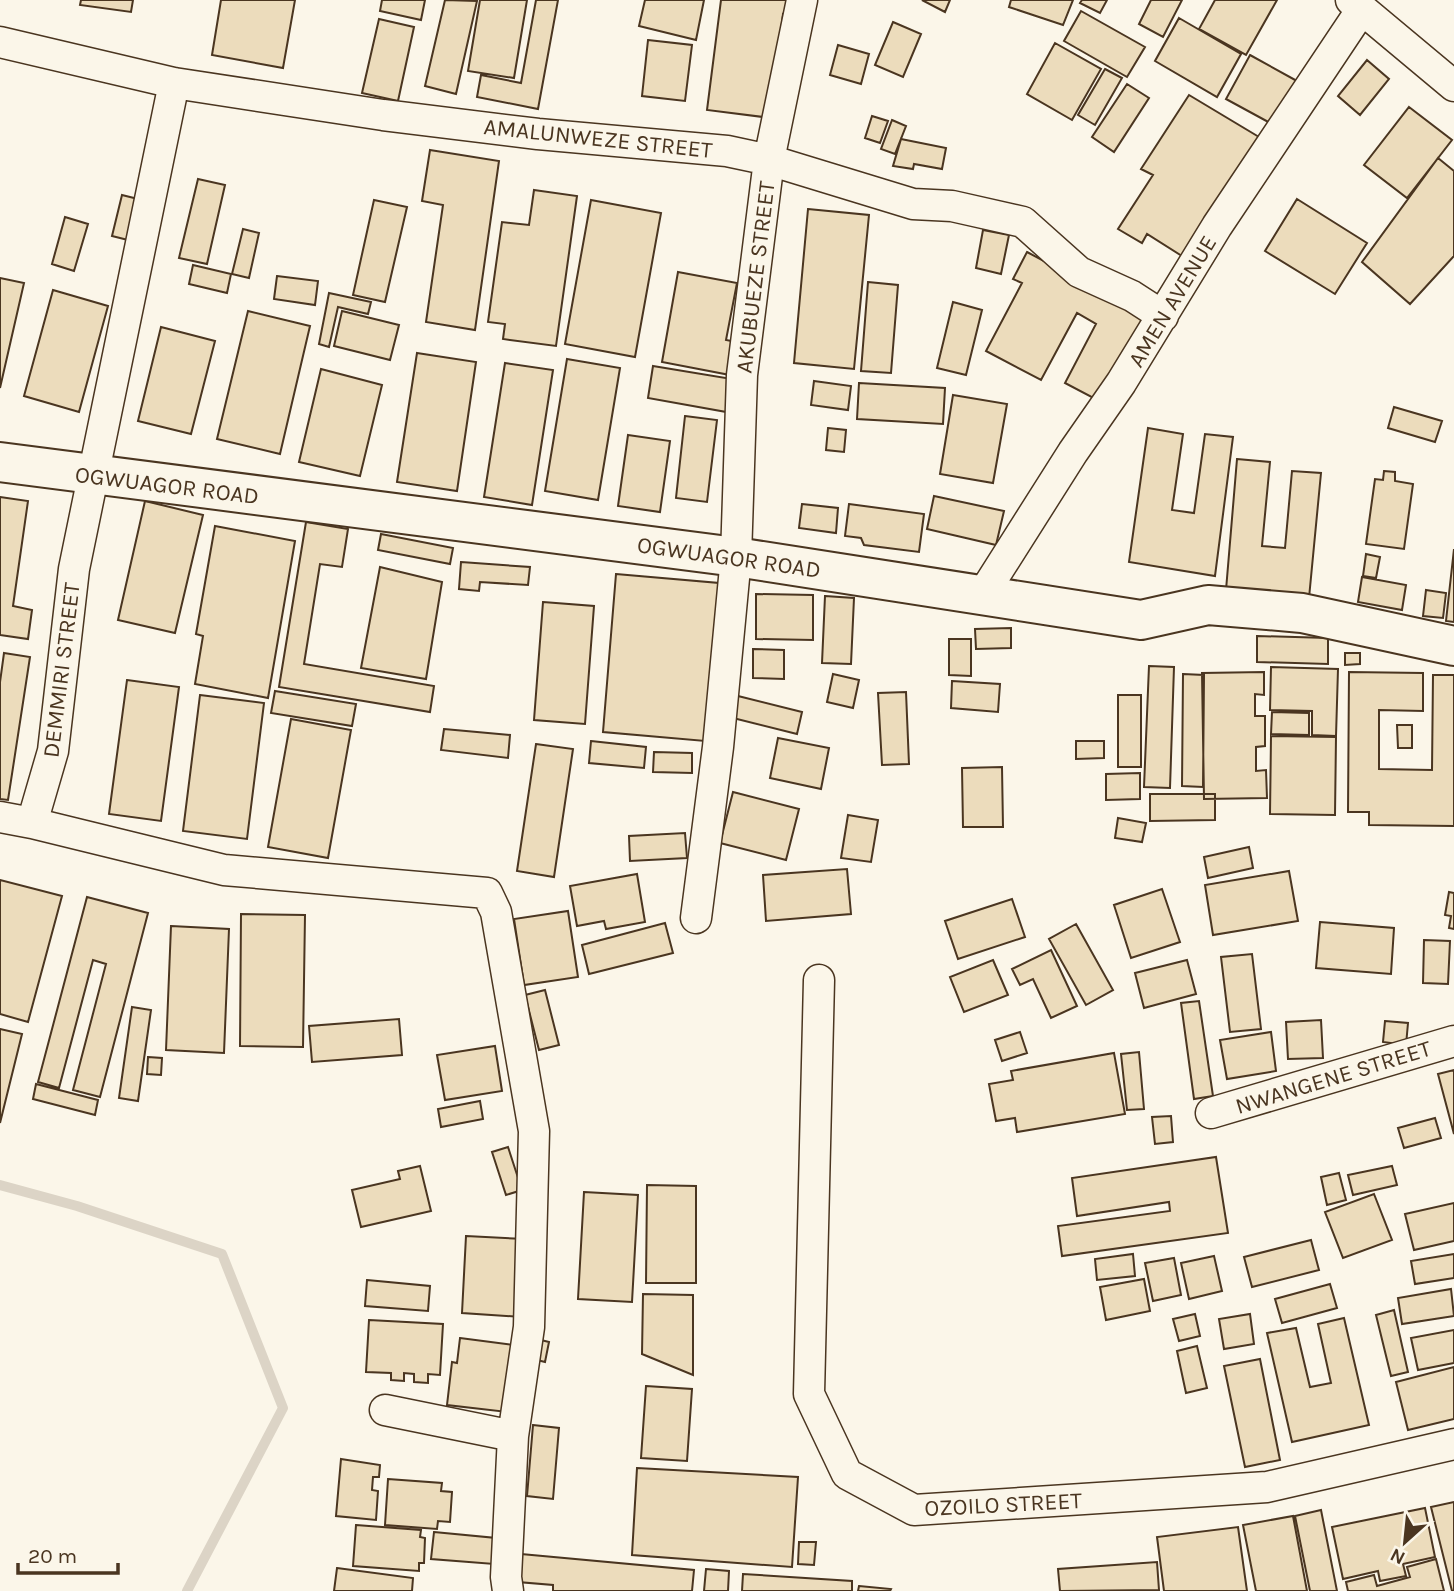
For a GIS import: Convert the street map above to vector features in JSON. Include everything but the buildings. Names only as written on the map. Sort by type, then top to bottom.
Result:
[{"type":"street","name":"AKUBUEZE STREET","points":[[696,918],[718,747],[736,556],[742,375],[769,160],[802,0]]},
{"type":"street","points":[[1357,4],[1454,86]]},
{"type":"street","name":"AMEN AVENUE","points":[[983,594],[1163,316],[1357,4]]},
{"type":"street","name":"AMALUNWEZE STREET","points":[[0,42],[174,83],[383,115],[538,135],[727,151],[769,160],[913,204],[952,205],[1023,222],[1079,272],[1132,296],[1163,316]]},
{"type":"street","name":"DEMMIRI STREET","points":[[33,823],[53,751],[74,569],[174,83]]},
{"type":"street","name":"OGWUAGOR ROAD","points":[[0,462],[736,556],[1141,620],[1208,605],[1302,613],[1454,646]]},
{"type":"street","points":[[0,817],[224,870],[487,893],[496,912],[534,1131],[529,1327],[513,1436],[506,1577],[508,1591]]},
{"type":"street","name":"OZOILO STREET","points":[[819,980],[809,1394],[848,1474],[914,1510],[1267,1487],[1454,1444]]},
{"type":"street","name":"NWANGENE STREET","points":[[1211,1113],[1454,1041]]},
{"type":"street","points":[[385,1410],[513,1436]]},
{"type":"waterway","points":[[0,1185],[77,1206],[222,1254],[283,1408],[187,1591]]}]
